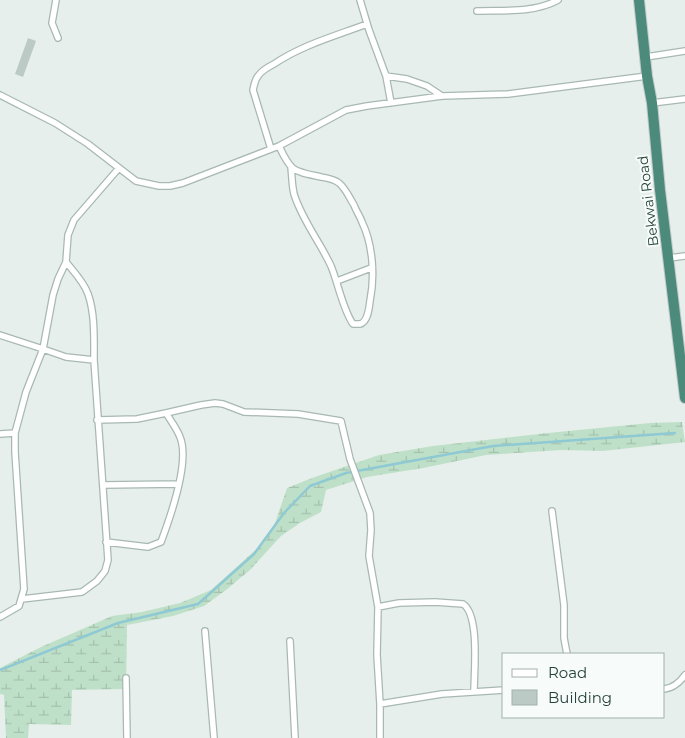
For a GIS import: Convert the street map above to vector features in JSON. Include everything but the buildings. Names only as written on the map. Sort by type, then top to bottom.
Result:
[{"type":"highway","name":"Bekwai Road","points":[[639,0],[685,398]]},
{"type":"street","points":[[56,0],[52,23],[58,38]]},
{"type":"street","points":[[360,0],[386,76],[392,103]]},
{"type":"street","points":[[477,11],[536,9],[550,5],[558,0]]},
{"type":"street","points":[[271,148],[253,90],[258,76],[282,58],[304,47],[367,24]]},
{"type":"street","points":[[646,56],[685,51]]},
{"type":"street","points":[[386,76],[407,79],[427,86],[442,96]]},
{"type":"street","points":[[0,95],[55,123],[88,144],[136,181],[159,186],[170,186],[184,183],[279,146],[346,110],[442,96],[508,94],[647,76]]},
{"type":"street","points":[[652,103],[685,99]]},
{"type":"street","points":[[279,146],[291,167],[301,172],[338,182],[349,195],[365,229],[370,251],[372,284],[368,312],[365,321],[360,324],[353,324],[348,318],[330,265],[301,212],[294,193],[291,167]]},
{"type":"street","points":[[0,617],[20,606],[24,589],[15,433],[26,392],[43,349],[53,295],[66,262],[68,235],[74,220],[119,168]]},
{"type":"street","points":[[669,258],[685,256]]},
{"type":"street","points":[[22,599],[82,592],[98,581],[105,571],[108,560],[90,303],[88,293],[81,281],[66,262]]},
{"type":"street","points":[[337,282],[372,268]]},
{"type":"street","points":[[0,335],[66,357],[94,360]]},
{"type":"street","points":[[97,420],[137,419],[215,403],[244,412],[298,414],[341,421],[350,459],[370,513],[369,556],[378,607],[377,655],[380,738]]},
{"type":"street","points":[[106,542],[148,547],[161,542],[179,484],[183,453],[180,436],[166,413]]},
{"type":"street","points":[[0,434],[15,433]]},
{"type":"street","points":[[103,485],[179,484]]},
{"type":"street","points":[[552,511],[564,606],[564,638],[567,653]]},
{"type":"street","points":[[378,607],[399,603],[435,602],[467,606],[472,616],[474,627],[474,692]]},
{"type":"street","points":[[205,631],[214,738]]},
{"type":"street","points":[[290,641],[295,738]]},
{"type":"street","points":[[665,689],[676,684],[685,675]]},
{"type":"street","points":[[126,678],[127,738]]},
{"type":"street","points":[[380,704],[442,694],[502,690]]},
{"type":"green space","points":[[682,422],[685,442],[603,451],[561,450],[486,455],[367,477],[326,490],[321,512],[281,536],[250,570],[204,606],[173,616],[127,625],[126,689],[72,690],[71,725],[29,724],[28,738],[6,738],[4,695],[0,694],[0,668],[41,647],[112,616],[142,612],[180,603],[211,590],[260,546],[274,526],[287,488],[379,455],[433,446],[548,433],[650,423]]},
{"type":"waterway","points":[[0,670],[118,623],[198,604],[254,554],[284,513],[310,486],[346,473],[493,446],[675,433]]}]
